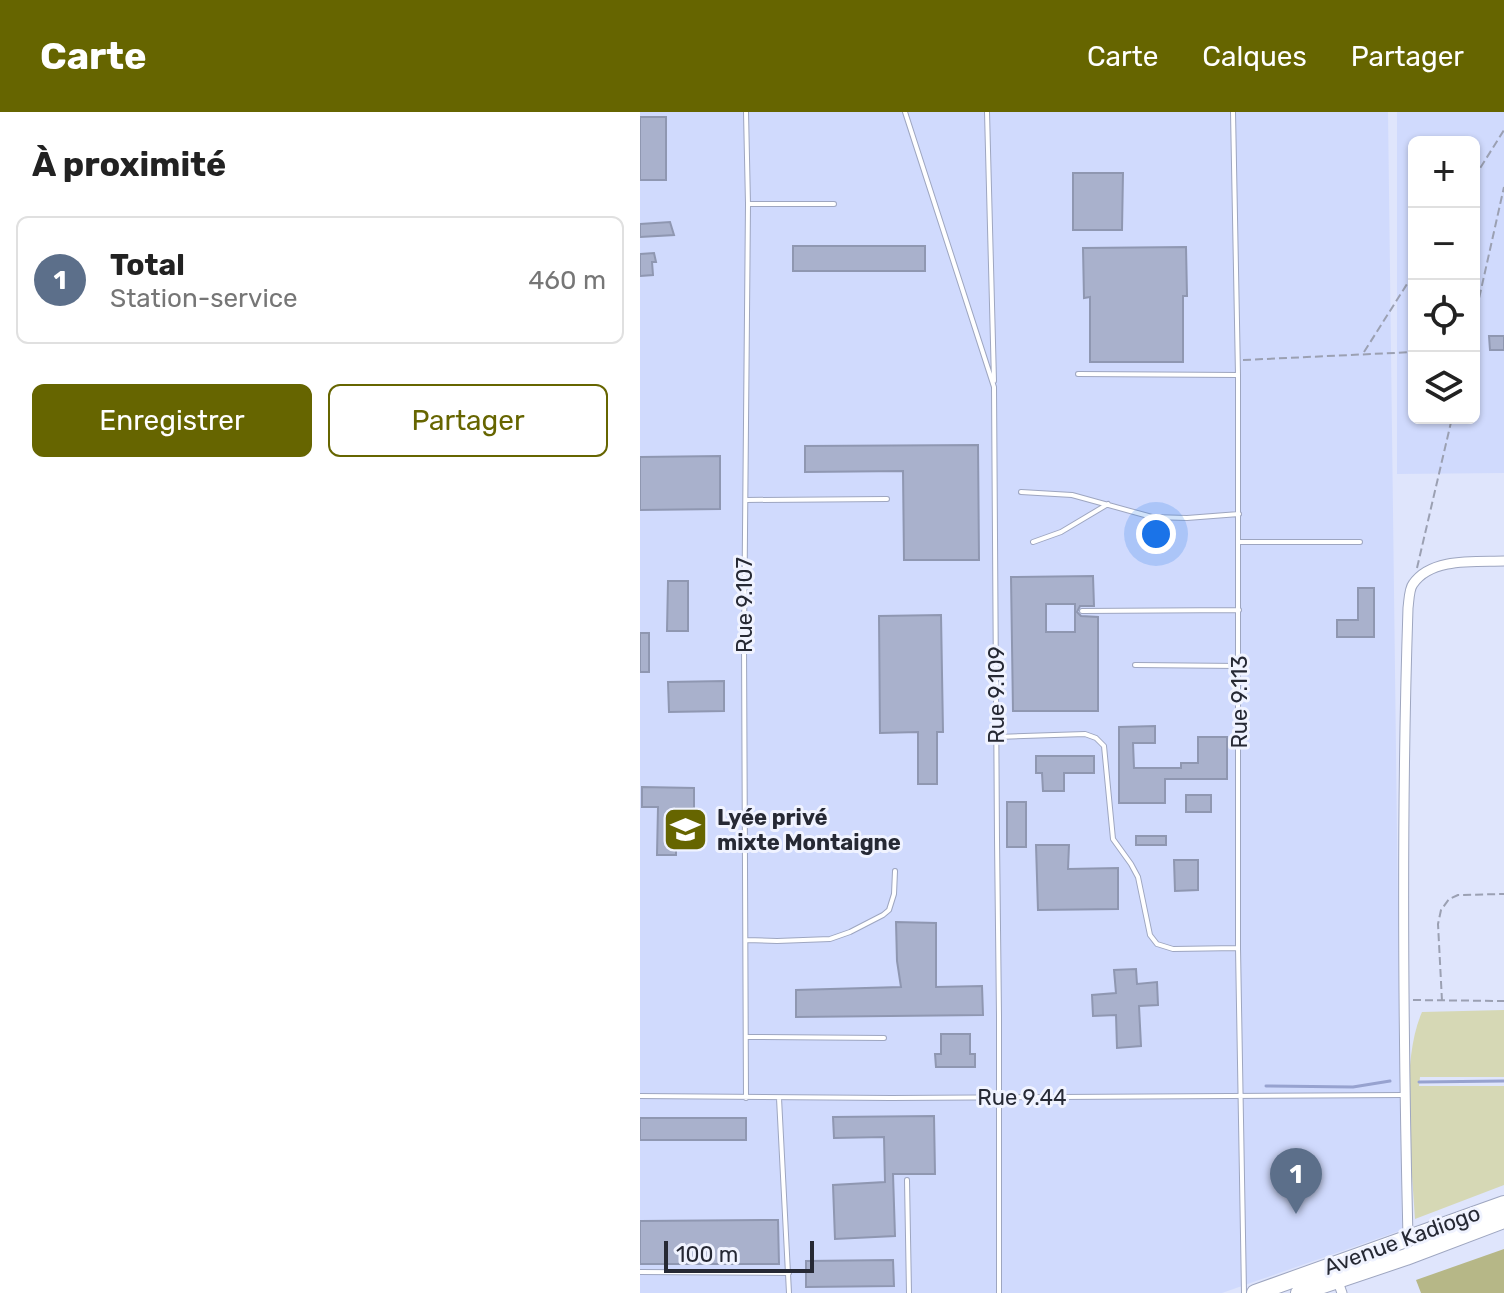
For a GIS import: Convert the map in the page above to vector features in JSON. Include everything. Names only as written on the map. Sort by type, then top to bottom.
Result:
[{"type":"highway","name":"Avenue Kadiogo","points":[[1255,1293],[1337,1280],[1408,1239],[1504,1204]]},
{"type":"highway","name":"Avenue Kadiogo","points":[[1299,1293],[1504,1220]]},
{"type":"street","points":[[1408,1239],[1403,862],[1408,608],[1412,584],[1430,569],[1455,562],[1504,561]]},
{"type":"lane","name":"Rue 9.107","points":[[746,112],[746,1098]]},
{"type":"lane","name":"Rue 9.109","points":[[905,112],[994,387],[999,1293]]},
{"type":"lane","points":[[987,112],[994,387]]},
{"type":"lane","name":"Rue 9.113","points":[[1233,112],[1239,514],[1238,948],[1244,1293]]},
{"type":"lane","points":[[748,204],[834,204]]},
{"type":"lane","points":[[1078,374],[1238,375]]},
{"type":"lane","points":[[1021,492],[1072,495],[1152,517],[1239,514]]},
{"type":"lane","points":[[745,500],[887,499]]},
{"type":"lane","points":[[1033,542],[1061,532],[1108,504]]},
{"type":"lane","points":[[1239,542],[1360,542]]},
{"type":"lane","points":[[1082,611],[1239,610]]},
{"type":"lane","points":[[1135,665],[1239,666]]},
{"type":"lane","points":[[997,737],[1085,734],[1096,738],[1104,746],[1113,839],[1138,877],[1150,935],[1157,944],[1173,949],[1238,948]]},
{"type":"lane","points":[[746,940],[830,939],[850,932],[889,910],[894,894],[895,871]]},
{"type":"lane","points":[[747,1037],[884,1038]]},
{"type":"lane","name":"Rue 9.44","points":[[640,1096],[1404,1095]]},
{"type":"lane","points":[[779,1098],[789,1293]]},
{"type":"lane","points":[[907,1180],[909,1293]]},
{"type":"lane","points":[[640,1272],[789,1273]]},
{"type":"path","points":[[1480,168],[1504,130]]},
{"type":"path","points":[[1480,294],[1504,187]]},
{"type":"path","points":[[1364,353],[1410,280]]},
{"type":"path","points":[[1237,361],[1408,352]]},
{"type":"path","points":[[1412,584],[1451,424]]},
{"type":"path","points":[[1442,1001],[1438,924],[1441,910],[1449,899],[1458,895],[1504,894]]},
{"type":"path","points":[[1405,1000],[1504,1001]]},
{"type":"shaded area","points":[[640,112],[1388,112],[1402,1230],[1222,1293],[640,1293]]},
{"type":"shaded area","points":[[1397,112],[1504,112],[1504,473],[1397,474]]},
{"type":"green space","points":[[1504,1010],[1504,1077],[1420,1077],[1419,1086],[1504,1086],[1504,1185],[1415,1219],[1409,1085],[1415,1033],[1422,1012]]},
{"type":"green space","points":[[1504,1249],[1504,1293],[1421,1293],[1416,1280]]},
{"type":"building","points":[[640,117],[666,117],[666,180],[640,180]]},
{"type":"building","points":[[1073,173],[1123,173],[1122,230],[1073,230]]},
{"type":"building","points":[[670,222],[674,235],[640,237],[640,224]]},
{"type":"building","points":[[793,246],[925,246],[925,271],[793,271]]},
{"type":"building","points":[[1186,247],[1183,362],[1090,362],[1090,297],[1084,298],[1083,248]]},
{"type":"building","points":[[654,253],[656,262],[652,262],[653,275],[640,276],[640,254]]},
{"type":"building","points":[[1489,336],[1504,336],[1504,350],[1490,350]]},
{"type":"building","points":[[978,445],[979,560],[904,560],[903,471],[805,472],[805,446]]},
{"type":"building","points":[[720,456],[720,509],[640,510],[640,457]]},
{"type":"building","points":[[1093,576],[1094,606],[1080,606],[1077,612],[1081,616],[1098,617],[1098,711],[1013,711],[1011,577]],"holes":[[[1046,604],[1075,604],[1075,632],[1046,632]]]},
{"type":"building","points":[[668,581],[688,581],[688,631],[667,631]]},
{"type":"building","points":[[1358,588],[1374,588],[1374,637],[1337,637],[1337,620],[1358,620]]},
{"type":"building","points":[[941,615],[943,732],[937,732],[937,784],[918,784],[918,732],[880,733],[879,616]]},
{"type":"building","points":[[640,633],[649,633],[649,672],[640,672]]},
{"type":"building","points":[[724,681],[724,711],[669,712],[668,682]]},
{"type":"building","points":[[1155,726],[1155,743],[1133,743],[1134,768],[1181,768],[1181,763],[1198,763],[1198,737],[1227,737],[1227,779],[1165,779],[1165,803],[1119,803],[1119,727]]},
{"type":"building","points":[[1036,756],[1094,756],[1094,773],[1064,773],[1064,791],[1043,791],[1042,773],[1036,773]]},
{"type":"building","points":[[642,787],[694,788],[694,808],[676,808],[676,855],[657,855],[658,807],[642,807]]},
{"type":"building","points":[[1186,795],[1211,795],[1211,812],[1186,812]]},
{"type":"building","points":[[1007,802],[1026,802],[1026,847],[1007,847]]},
{"type":"building","points":[[1136,836],[1166,836],[1166,845],[1136,845]]},
{"type":"building","points":[[1036,845],[1069,845],[1068,869],[1118,868],[1118,909],[1038,910]]},
{"type":"building","points":[[1174,860],[1198,860],[1198,890],[1175,891]]},
{"type":"building","points":[[896,922],[936,923],[936,987],[982,986],[983,1015],[796,1017],[796,990],[901,987]]},
{"type":"building","points":[[1136,969],[1137,984],[1157,982],[1158,1005],[1139,1006],[1141,1046],[1117,1048],[1116,1015],[1093,1016],[1092,995],[1116,993],[1114,970]]},
{"type":"building","points":[[941,1034],[970,1034],[970,1054],[975,1054],[975,1067],[936,1067],[935,1054],[941,1054]]},
{"type":"building","points":[[934,1116],[935,1174],[893,1174],[895,1236],[835,1239],[833,1185],[885,1182],[884,1137],[834,1138],[833,1117]]},
{"type":"building","points":[[640,1118],[746,1118],[746,1140],[640,1140]]},
{"type":"building","points":[[778,1220],[779,1264],[640,1264],[640,1221]]},
{"type":"building","points":[[893,1260],[894,1286],[806,1287],[806,1261]]},
{"type":"waterway","points":[[1266,1086],[1353,1087],[1390,1081]]},
{"type":"waterway","points":[[1419,1082],[1504,1081]]},
{"type":"place","name":"Lyée privé mixte Montaigne","points":[[686,830]]},
{"type":"place","name":"Total","points":[[1296,1214]]}]
